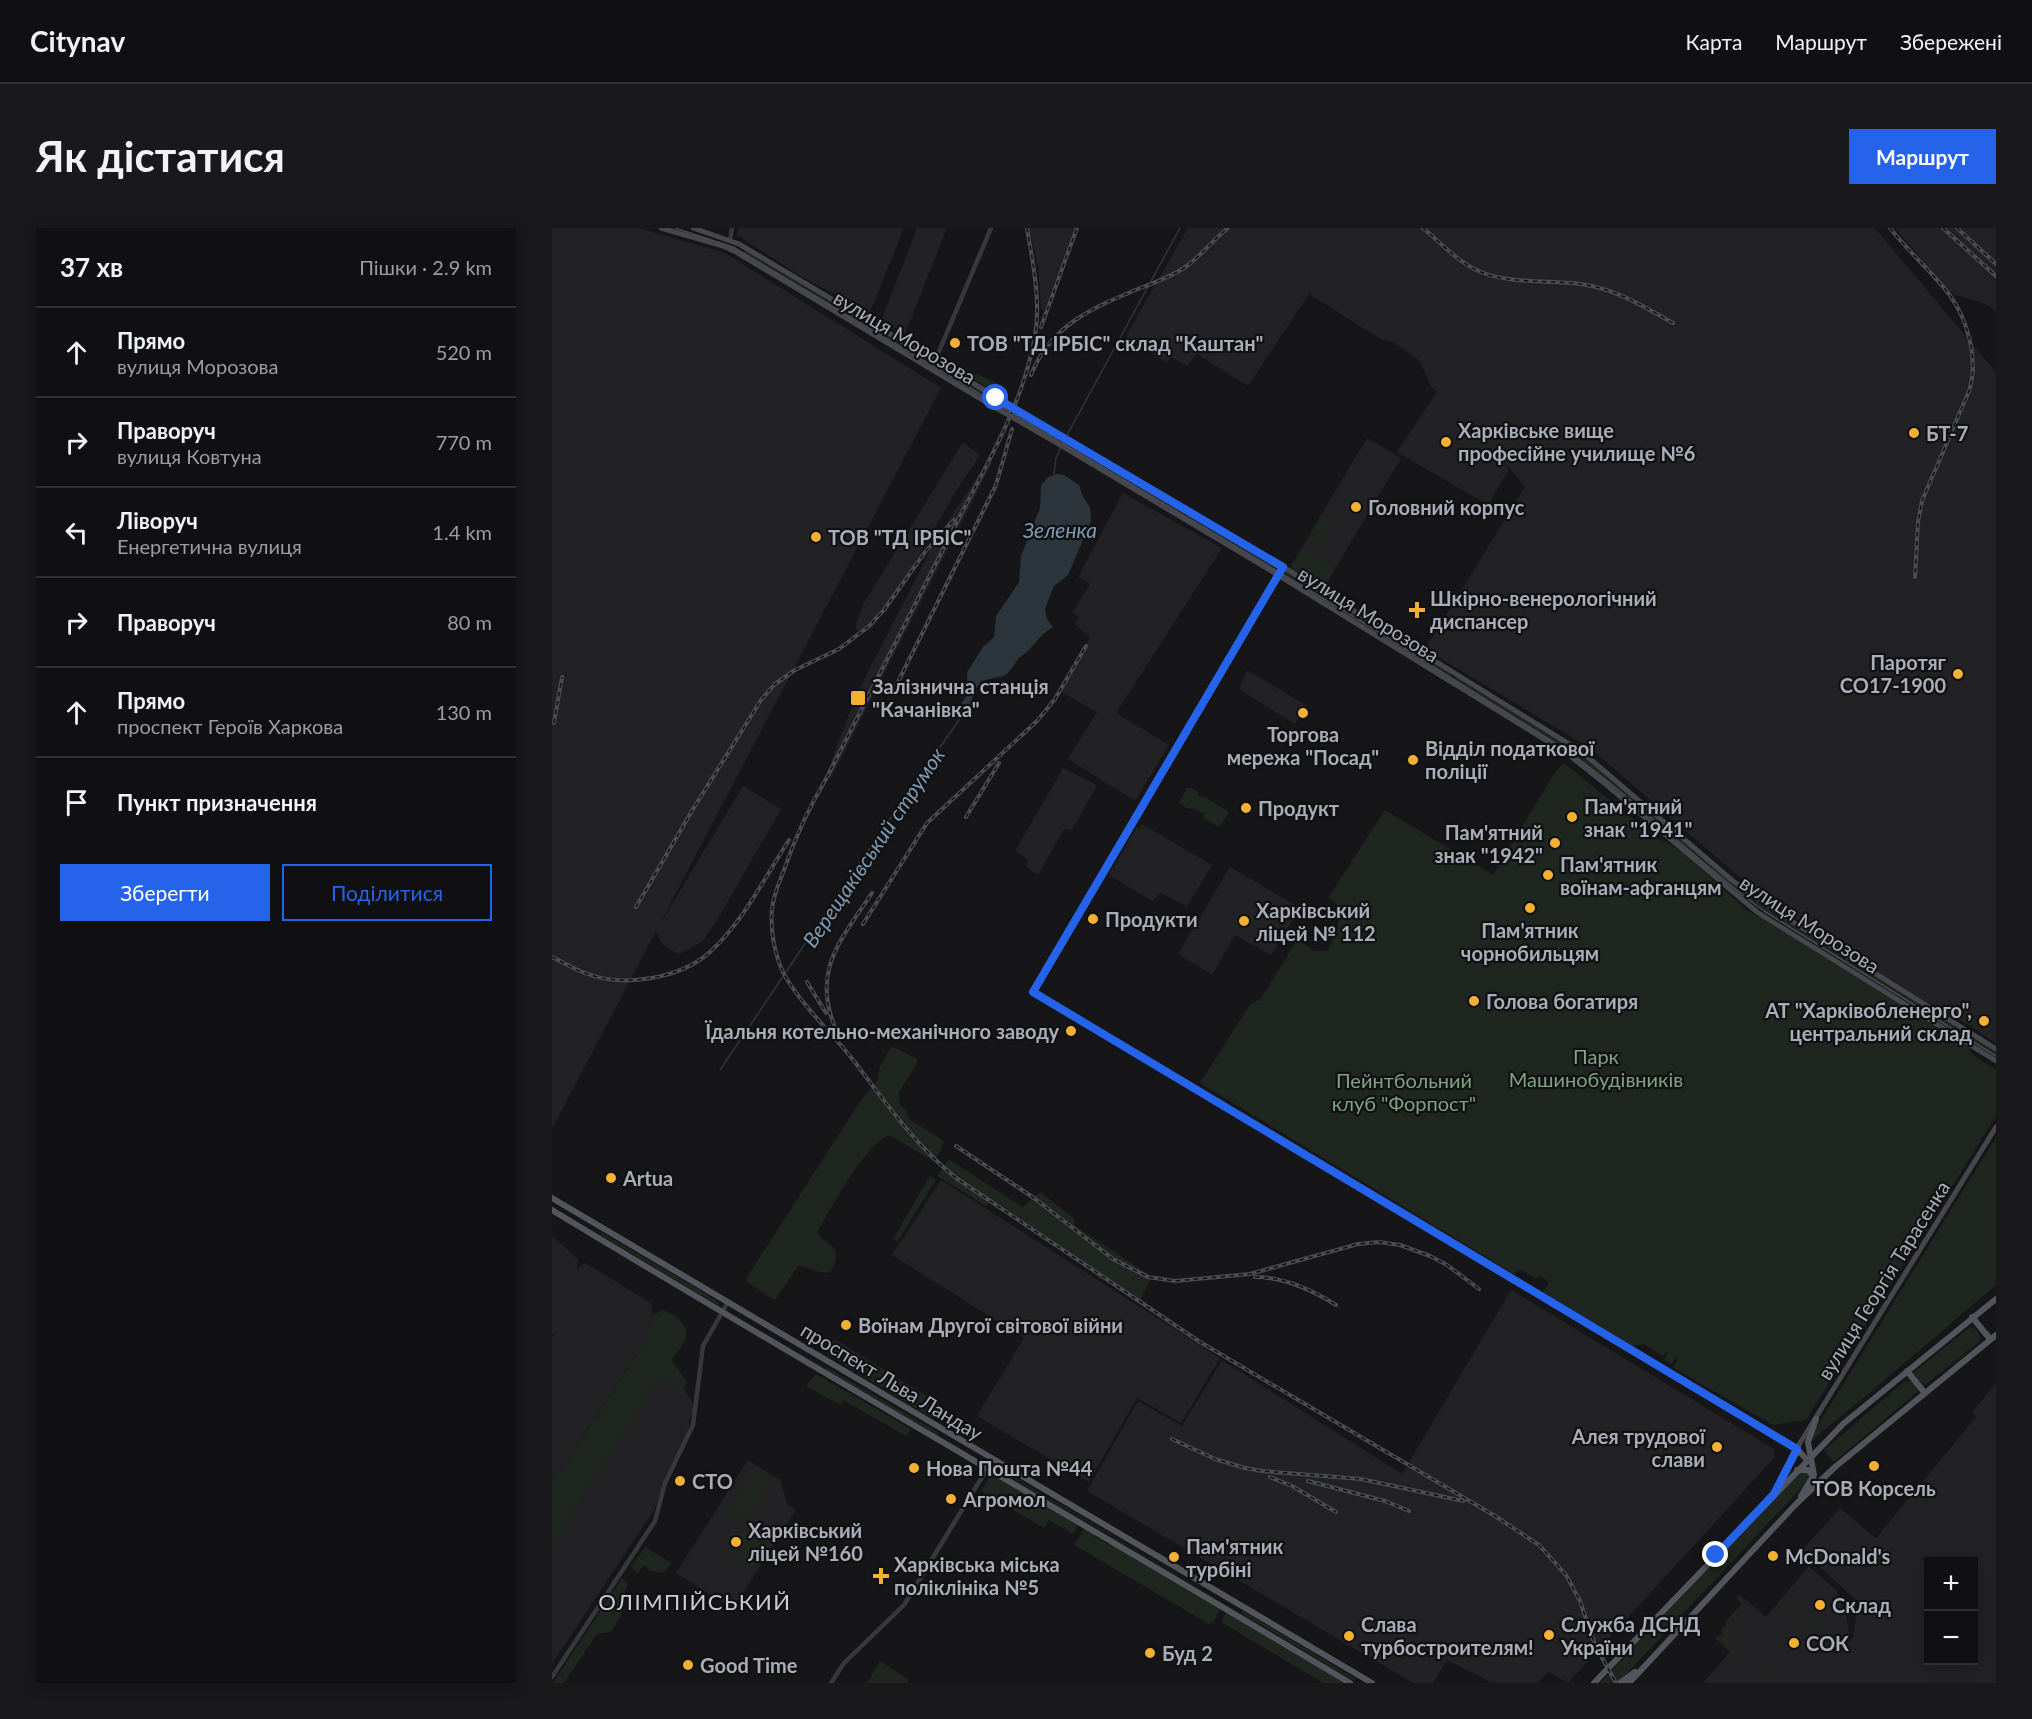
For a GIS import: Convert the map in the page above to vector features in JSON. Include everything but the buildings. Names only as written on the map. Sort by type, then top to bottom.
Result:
[{"type":"main road","name":"вулиця Морозова","points":[[661,228],[723,246],[740,255],[1278,575],[1565,752],[1757,912],[1996,1061]]},
{"type":"main road","name":"вулиця Морозова","points":[[693,228],[745,247],[1283,567],[1582,752],[1733,881],[1778,912],[1996,1049]]},
{"type":"main road","points":[[740,255],[745,247]]},
{"type":"main road","points":[[833,312],[838,303]]},
{"type":"main road","name":"вулиця Георгія Тарасенка","points":[[1774,1494],[1797,1449],[1996,1127]]},
{"type":"main road","name":"проспект Льва Ландау","points":[[552,1198],[1372,1683]]},
{"type":"main road","name":"проспект Льва Ландау","points":[[552,1210],[1350,1683]]},
{"type":"main road","points":[[594,1235],[599,1226]]},
{"type":"main road","points":[[1593,1683],[1843,1424],[1996,1299]]},
{"type":"main road","points":[[1972,1317],[1990,1339]]},
{"type":"main road","points":[[1631,1683],[1645,1665],[1796,1504],[1835,1467],[1996,1335]]},
{"type":"main road","points":[[1907,1371],[1924,1392]]},
{"type":"main road","points":[[1796,1504],[1813,1480],[1808,1442],[1816,1419]]},
{"type":"main road","points":[[1797,1449],[1809,1458]]},
{"type":"main road","points":[[975,1460],[979,1451]]},
{"type":"main road","points":[[1797,1470],[1808,1470],[1813,1480]]},
{"type":"main road","points":[[1226,1609],[1231,1601]]},
{"type":"main road","points":[[1620,1683],[1645,1665]]},
{"type":"street","points":[[730,240],[732,228]]},
{"type":"street","points":[[934,361],[991,228]]},
{"type":"street","points":[[1283,567],[1033,992],[1797,1449]]},
{"type":"street","points":[[552,1677],[654,1521],[665,1483],[692,1428],[698,1400],[702,1351],[707,1337],[728,1302]]},
{"type":"street","points":[[831,1683],[844,1663],[904,1605],[993,1460]]},
{"type":"shaded area","points":[[552,228],[639,228],[725,253],[941,388],[657,929],[743,786],[781,809],[716,922],[702,942],[679,954],[663,945],[656,931],[552,1129]]},
{"type":"shaded area","points":[[738,228],[904,228],[870,313],[802,277],[737,235]]},
{"type":"shaded area","points":[[917,228],[947,228],[905,334],[882,319]]},
{"type":"shaded area","points":[[1029,228],[1076,228],[1044,310],[1041,310],[1038,266]]},
{"type":"shaded area","points":[[1188,228],[1875,228],[1996,372],[1996,1043],[1840,949],[1752,888],[1590,748],[1425,649],[1525,487],[1499,455],[1509,469],[1488,505],[1397,452],[1437,392],[1431,386],[1419,360],[1393,342],[1382,340],[1309,294],[1248,386],[1197,354],[1187,366],[1171,357],[1167,363],[1125,337]]},
{"type":"shaded area","points":[[1895,228],[1996,228],[1996,311],[1986,304],[1952,294]]},
{"type":"shaded area","points":[[1367,438],[1401,458],[1336,567],[1302,547]]},
{"type":"shaded area","points":[[963,442],[980,455],[873,627],[862,634],[855,627],[864,603]]},
{"type":"shaded area","points":[[988,461],[992,463],[831,778],[826,775],[855,698],[936,539]]},
{"type":"shaded area","points":[[1123,493],[1222,548],[1116,713],[1169,745],[1135,801],[1068,759],[1097,712],[1061,692],[1090,637],[1075,624],[1079,616],[1072,613],[1090,584],[1078,577]]},
{"type":"shaded area","points":[[1247,670],[1306,705],[1295,724],[1239,689]]},
{"type":"shaded area","points":[[1063,768],[1097,785],[1072,830],[1064,829],[1038,875],[1026,867],[1028,859],[1015,851]]},
{"type":"shaded area","points":[[1142,824],[1212,865],[1187,906],[1160,893],[1152,901],[1110,876],[1137,827],[1140,828]]},
{"type":"shaded area","name":"Харківський ліцей № 112","points":[[1230,867],[1300,908],[1271,955],[1235,935],[1212,975],[1178,954]]},
{"type":"shaded area","points":[[941,1180],[1220,1358],[1181,1423],[1137,1398],[1089,1482],[977,1416],[1024,1338],[892,1255]]},
{"type":"shaded area","points":[[552,1236],[578,1259],[577,1269],[585,1263],[651,1303],[653,1315],[643,1343],[555,1479],[552,1477],[552,1337],[555,1335],[552,1334]]},
{"type":"shaded area","points":[[1511,1290],[1774,1449],[1774,1458],[1568,1683],[1548,1672],[1538,1683],[1492,1683],[1447,1660],[1433,1683],[1413,1683],[1087,1491],[1138,1401],[1182,1426],[1222,1360],[1402,1474]]},
{"type":"shaded area","points":[[659,1377],[684,1389],[696,1408],[690,1418],[688,1437],[668,1470],[654,1510],[552,1664],[552,1546]]},
{"type":"shaded area","points":[[1996,1383],[1996,1683],[1703,1683],[1730,1652],[1715,1638],[1723,1633],[1721,1630],[1727,1624],[1725,1622],[1742,1604],[1736,1598],[1739,1594],[1766,1617],[1809,1566],[1837,1591],[1846,1615],[1850,1637],[1848,1643],[1853,1638],[1858,1602],[1802,1550],[1840,1508],[1876,1538],[1976,1417],[1972,1412]]},
{"type":"shaded area","name":"Харківський ліцей №160","points":[[748,1460],[780,1480],[788,1505],[796,1510],[733,1609],[676,1573]]},
{"type":"green space","points":[[745,249],[835,304],[833,309],[742,254]]},
{"type":"green space","points":[[838,305],[946,371],[944,375],[835,311]]},
{"type":"green space","points":[[952,363],[1005,388],[1007,399],[951,366]]},
{"type":"green space","points":[[952,374],[1187,512],[1183,517],[950,378]]},
{"type":"green space","points":[[1189,514],[1279,567],[1276,572],[1186,519]]},
{"type":"green space","points":[[1321,516],[1331,522],[1318,545],[1308,539]]},
{"type":"green space","points":[[1312,546],[1316,548],[1314,554],[1336,567],[1324,588],[1290,568],[1302,547],[1307,550]]},
{"type":"green space","points":[[1283,569],[1370,623],[1367,628],[1280,575]]},
{"type":"green space","points":[[1373,625],[1452,674],[1449,679],[1370,630]]},
{"type":"green space","points":[[1456,676],[1581,754],[1730,881],[1996,1051],[1996,1059],[1756,906],[1727,885],[1590,769],[1453,681]]},
{"type":"green space","name":"Парк Машинобудівників","points":[[1564,763],[1659,840],[1667,842],[1684,854],[1749,912],[1761,917],[1969,1047],[1972,1054],[1996,1070],[1996,1116],[1806,1420],[1773,1425],[1673,1368],[1678,1359],[1674,1356],[1676,1358],[1672,1364],[1664,1360],[1667,1352],[1662,1356],[1644,1344],[1633,1346],[1543,1292],[1549,1282],[1540,1276],[1536,1279],[1520,1269],[1514,1274],[1200,1083],[1251,1003],[1260,1000],[1297,940],[1315,951],[1327,951],[1335,934],[1339,916],[1337,904],[1328,898],[1385,810],[1493,875],[1555,772]]},
{"type":"green space","points":[[1187,788],[1198,792],[1198,796],[1205,797],[1229,812],[1219,827],[1203,818],[1204,814],[1180,804]]},
{"type":"green space","points":[[891,1047],[917,1059],[917,1063],[899,1092],[900,1105],[907,1111],[908,1118],[944,1141],[939,1154],[933,1161],[889,1135],[879,1142],[849,1179],[817,1232],[836,1251],[831,1272],[798,1266],[775,1300],[772,1299],[746,1281],[747,1277],[857,1106],[877,1081],[880,1067]]},
{"type":"green space","points":[[1996,1137],[1996,1285],[1812,1440],[1813,1433]]},
{"type":"green space","points":[[949,1159],[1022,1207],[1040,1192],[1075,1219],[1074,1225],[1152,1277],[1140,1300],[992,1199],[986,1206],[937,1176]]},
{"type":"green space","points":[[930,1176],[936,1180],[897,1242],[893,1239]]},
{"type":"green space","points":[[602,1233],[720,1304],[718,1305],[601,1235]]},
{"type":"green space","points":[[663,1310],[679,1319],[685,1328],[685,1340],[672,1361],[687,1382],[684,1389],[659,1378],[552,1546],[552,1478],[555,1479],[634,1358],[643,1343],[653,1315]]},
{"type":"green space","points":[[1970,1327],[1978,1332],[1980,1341],[1924,1386],[1913,1373]]},
{"type":"green space","points":[[836,1340],[940,1404],[935,1417],[932,1418],[828,1355],[832,1341]]},
{"type":"green space","points":[[826,1367],[939,1433],[938,1435],[825,1369]]},
{"type":"green space","points":[[816,1374],[911,1429],[906,1436],[843,1400],[840,1405],[806,1386]]},
{"type":"green space","points":[[1905,1381],[1910,1381],[1918,1389],[1917,1392],[1834,1462],[1824,1450]]},
{"type":"green space","points":[[997,1467],[1224,1602],[997,1469]]},
{"type":"green space","points":[[1805,1470],[1810,1475],[1807,1482],[1618,1683],[1600,1683],[1799,1473]]},
{"type":"green space","points":[[752,1471],[756,1471],[769,1480],[770,1484],[747,1520],[742,1521],[729,1512],[728,1508]]},
{"type":"green space","points":[[992,1473],[1079,1524],[1073,1534],[1049,1520],[1044,1528],[981,1491]]},
{"type":"green space","points":[[745,1527],[768,1543],[752,1568],[728,1552]]},
{"type":"green space","points":[[1085,1527],[1094,1533],[1095,1537],[1115,1545],[1221,1608],[1214,1621],[1209,1624],[1074,1545]]},
{"type":"green space","points":[[645,1547],[672,1563],[663,1573],[651,1571],[644,1565],[638,1573],[631,1567]]},
{"type":"green space","points":[[622,1578],[628,1584],[621,1601],[622,1614],[611,1632],[597,1634],[564,1683],[553,1683]]},
{"type":"green space","points":[[1787,1598],[1829,1632],[1824,1635],[1785,1601]]},
{"type":"green space","points":[[1741,1605],[1729,1628],[1729,1642],[1739,1655],[1772,1683],[1769,1683],[1719,1641],[1725,1635],[1721,1630],[1727,1624],[1725,1622]]},
{"type":"green space","points":[[1227,1611],[1344,1683],[1323,1683],[1221,1622]]},
{"type":"green space","points":[[1243,1611],[1356,1679],[1355,1681],[1241,1613]]},
{"type":"green space","points":[[880,1661],[908,1679],[907,1683],[867,1683]]},
{"type":"water","name":"Зеленка","points":[[1057,474],[1064,475],[1079,485],[1090,507],[1091,521],[1068,575],[1054,586],[1045,609],[1047,619],[1053,627],[1019,658],[1008,673],[981,681],[974,692],[969,712],[961,711],[960,706],[968,693],[967,672],[983,647],[994,637],[996,616],[1019,582],[1021,556],[1040,508],[1041,486],[1048,477]]},
{"type":"waterway","name":"Верещаківський струмок","points":[[1066,437],[1180,228]]},
{"type":"waterway","name":"Верещаківський струмок","points":[[1054,474],[1056,458],[1064,441]]},
{"type":"waterway","name":"Верещаківський струмок","points":[[720,1070],[963,711]]},
{"type":"tram line","points":[[675,228],[733,247],[1351,615],[1563,748],[1615,787],[1713,871],[1764,911],[1996,1056]]},
{"type":"railway","points":[[1027,228],[1036,282],[1037,322],[1022,386],[1003,433],[797,835],[776,890],[772,909],[774,944],[781,969],[801,999],[854,1061],[902,1123],[927,1152],[956,1178],[1200,1342],[1495,1516],[1539,1545],[1566,1575],[1580,1601],[1595,1645],[1616,1683]]},
{"type":"railway","points":[[1041,327],[1077,228]]},
{"type":"railway","points":[[1031,375],[1049,344],[1074,321],[1105,304],[1184,268],[1228,228]]},
{"type":"railway","points":[[1423,228],[1458,259],[1481,272],[1517,280],[1594,286],[1629,299],[1673,323]]},
{"type":"railway","points":[[1890,228],[1935,277],[1956,304],[1970,341],[1973,366],[1969,391],[1922,501],[1918,522],[1915,577]]},
{"type":"railway","points":[[1943,228],[1996,276]]},
{"type":"railway","points":[[1957,228],[1996,264]]},
{"type":"railway","points":[[895,688],[996,485],[1012,429]]},
{"type":"railway","points":[[636,907],[693,809],[761,700],[775,684],[795,670],[839,649],[868,627],[884,610],[925,552],[954,520]]},
{"type":"railway","points":[[863,924],[927,823],[1037,721],[1055,699],[1086,646]]},
{"type":"railway","points":[[554,723],[562,677]]},
{"type":"railway","points":[[966,817],[999,763]]},
{"type":"railway","points":[[552,957],[576,970],[600,978],[616,980],[650,978],[683,969],[710,952],[733,927],[789,840]]},
{"type":"railway","points":[[837,1032],[829,1011],[827,992],[832,958],[872,893]]},
{"type":"railway","points":[[807,982],[826,1013]]},
{"type":"railway","points":[[956,1146],[1034,1198],[1113,1259],[1148,1277],[1175,1281],[1250,1274],[1358,1244],[1379,1242],[1400,1245],[1430,1256],[1447,1265],[1479,1289]]},
{"type":"railway","points":[[1255,1277],[1277,1279],[1298,1285],[1336,1305]]},
{"type":"railway","points":[[1172,1439],[1215,1459],[1245,1468],[1361,1479],[1463,1501]]},
{"type":"railway","points":[[1270,1477],[1292,1486],[1336,1512]]},
{"type":"railway","points":[[1308,1481],[1385,1501],[1409,1511]]},
{"type":"place","name":"ТОВ \"ТД ІРБІС\" склад \"Каштан\"","points":[[955,343]]},
{"type":"place","name":"БТ-7","points":[[1914,433]]},
{"type":"place","name":"Харківське вище професійне училище №6","points":[[1446,442]]},
{"type":"place","name":"Головний корпус","points":[[1356,507]]},
{"type":"place","name":"ТОВ \"ТД ІРБІС\"","points":[[816,537]]},
{"type":"place","name":"Шкірно-венерологічний диспансер","points":[[1417,610]]},
{"type":"place","name":"Паротяг СО17-1900","points":[[1958,674]]},
{"type":"place","name":"Залізнична станція \"Качанівка\"","points":[[858,698]]},
{"type":"place","name":"Торгова мережа \"Посад\"","points":[[1303,713]]},
{"type":"place","name":"Відділ податкової поліції","points":[[1413,760]]},
{"type":"place","name":"Продукт","points":[[1246,808]]},
{"type":"place","name":"Пам'ятний знак \"1941\"","points":[[1572,817]]},
{"type":"place","name":"Пам'ятний знак \"1942\"","points":[[1555,843]]},
{"type":"place","name":"Пам'ятник воїнам-афганцям","points":[[1548,875]]},
{"type":"place","name":"Пам'ятник чорнобильцям","points":[[1530,908]]},
{"type":"place","name":"Продукти","points":[[1093,919]]},
{"type":"place","name":"Харківський ліцей № 112","points":[[1244,921]]},
{"type":"place","name":"Голова богатиря","points":[[1474,1001]]},
{"type":"place","name":"АТ \"Харківобленерго\", центральний склад","points":[[1984,1021]]},
{"type":"place","name":"Їдальня котельно-механічного заводу","points":[[1071,1031]]},
{"type":"place","name":"Artua","points":[[611,1178]]},
{"type":"place","name":"Воїнам Другої світової війни","points":[[846,1325]]},
{"type":"place","name":"Алея трудової слави","points":[[1717,1447]]},
{"type":"place","name":"ТОВ Корсель","points":[[1874,1466]]},
{"type":"place","name":"Нова Пошта №44","points":[[914,1468]]},
{"type":"place","name":"СТО","points":[[680,1481]]},
{"type":"place","name":"Агромол","points":[[951,1499]]},
{"type":"place","name":"Харківський ліцей №160","points":[[736,1542]]},
{"type":"place","name":"McDonald's","points":[[1773,1556]]},
{"type":"place","name":"Пам'ятник турбіні","points":[[1174,1557]]},
{"type":"place","name":"Харківська міська поліклініка №5","points":[[881,1576]]},
{"type":"place","name":"Склад","points":[[1820,1605]]},
{"type":"place","name":"Служба ДСНД України","points":[[1549,1635]]},
{"type":"place","name":"Слава турбостроителям!","points":[[1349,1636]]},
{"type":"place","name":"СОК","points":[[1794,1643]]},
{"type":"place","name":"Буд 2","points":[[1150,1653]]},
{"type":"place","name":"Good Time","points":[[688,1665]]},
{"type":"district","name":"ОЛІМПІЙСЬКИЙ","points":[[695,1601]]},
{"type":"route","points":[[996,398],[1283,567],[1033,992],[1472,1252],[1797,1449],[1774,1494],[1716,1555]]},
{"type":"park label","name":"Пейнтбольний клуб \"Форпост\"","points":[[1404,1092]]}]
